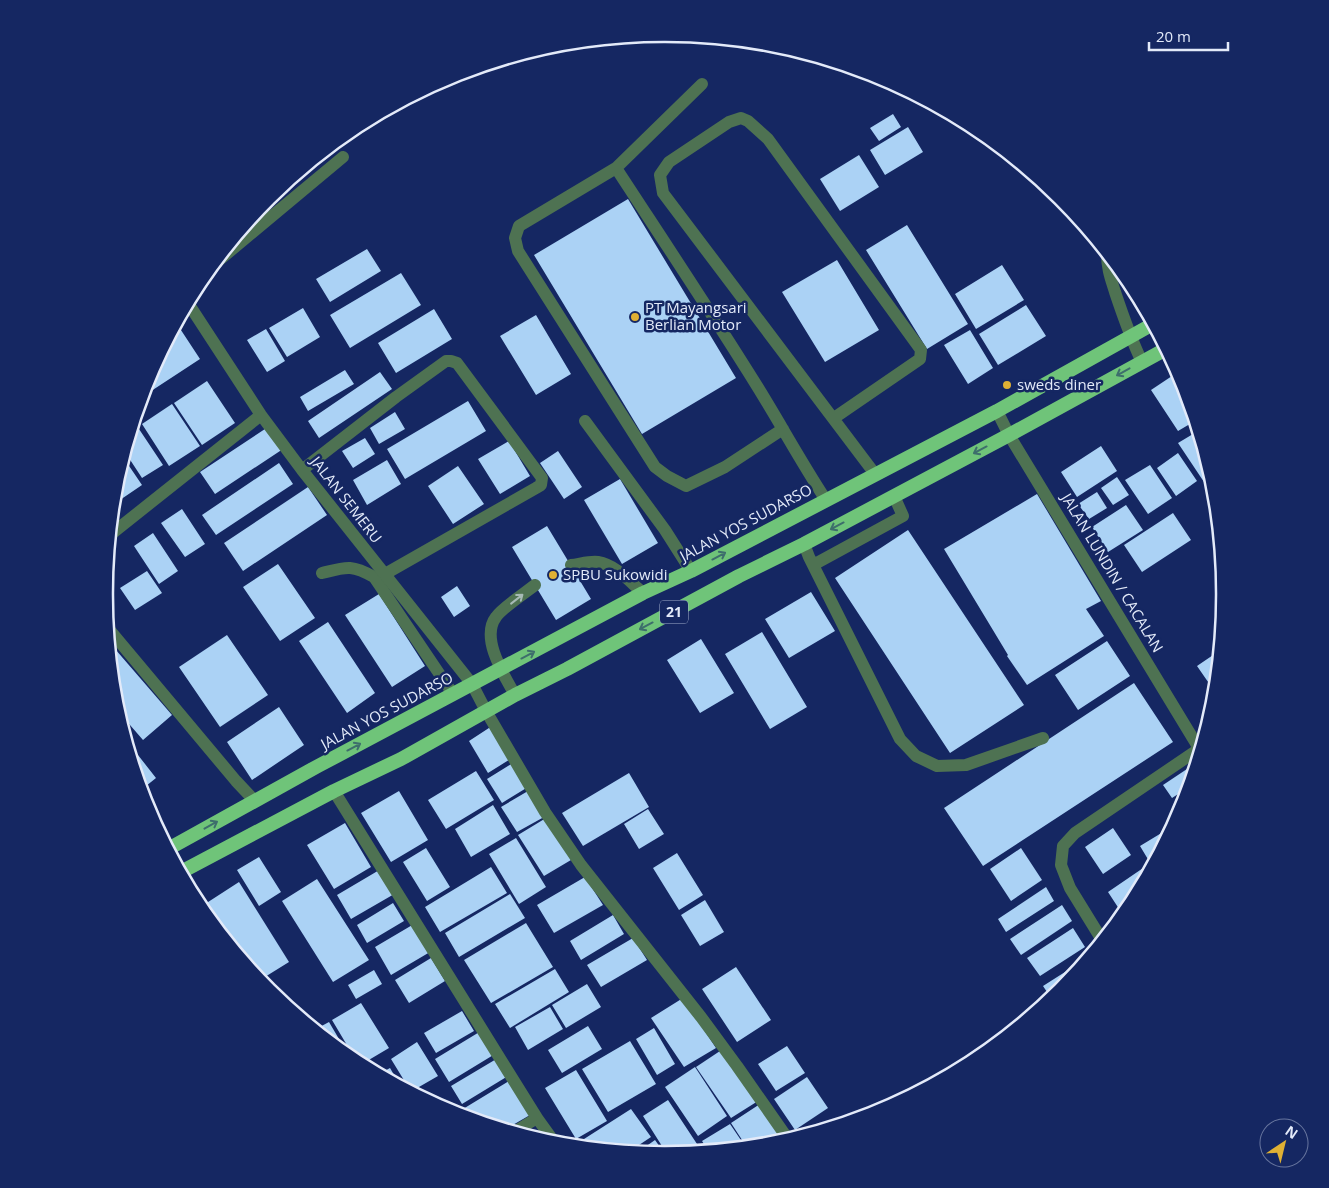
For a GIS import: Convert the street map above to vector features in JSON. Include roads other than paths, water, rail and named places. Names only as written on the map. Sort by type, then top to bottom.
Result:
[{"type":"highway","name":"JALAN YOS SUDARSO","points":[[174,846],[254,800],[643,593],[691,571],[997,411],[1147,327]]},
{"type":"highway","name":"21","points":[[187,869],[334,791],[401,759],[515,695],[739,576],[804,544],[1160,352]]},
{"type":"street","points":[[702,84],[616,168],[519,226],[515,238],[518,251],[655,467],[667,476],[686,486],[724,467],[783,428]]},
{"type":"street","points":[[834,418],[920,359],[921,350],[768,139],[741,118],[729,122],[669,162],[660,175],[663,193],[875,474]]},
{"type":"street","points":[[239,244],[343,156]]},
{"type":"street","points":[[616,168],[783,428],[826,500]]},
{"type":"street","points":[[1107,265],[1130,337],[1142,362]]},
{"type":"street","name":"JALAN SEMERU","points":[[191,312],[261,415],[302,470],[472,684],[545,812],[581,865],[695,1010],[783,1132]]},
{"type":"street","points":[[302,470],[446,361],[457,363],[542,478],[541,484],[385,574]]},
{"type":"street","name":"JALAN LUNDIN / CACALAN","points":[[997,411],[1009,435],[1195,744]]},
{"type":"street","points":[[117,529],[261,415]]},
{"type":"street","points":[[585,421],[665,530],[691,571]]},
{"type":"street","points":[[814,565],[903,516],[894,496]]},
{"type":"street","points":[[804,544],[900,739],[916,756],[938,766],[966,765],[1043,738]]},
{"type":"street","points":[[571,565],[586,562],[607,564],[643,593]]},
{"type":"street","points":[[322,573],[347,567],[364,571],[374,577],[453,694]]},
{"type":"street","points":[[515,695],[501,669],[490,640],[490,628],[497,615],[535,585]]},
{"type":"street","points":[[115,636],[254,800]]},
{"type":"street","points":[[1098,934],[1070,888],[1061,865],[1063,846],[1074,833],[1192,755]]},
{"type":"street","points":[[334,791],[548,1133]]},
{"type":"street","points":[[523,1127],[537,1118]]},
{"type":"place","name":"PT Mayangsari Berlian Motor","points":[[635,317]]},
{"type":"place","name":"sweds diner","points":[[1007,385]]},
{"type":"place","name":"SPBU Sukowidi","points":[[553,575]]}]
